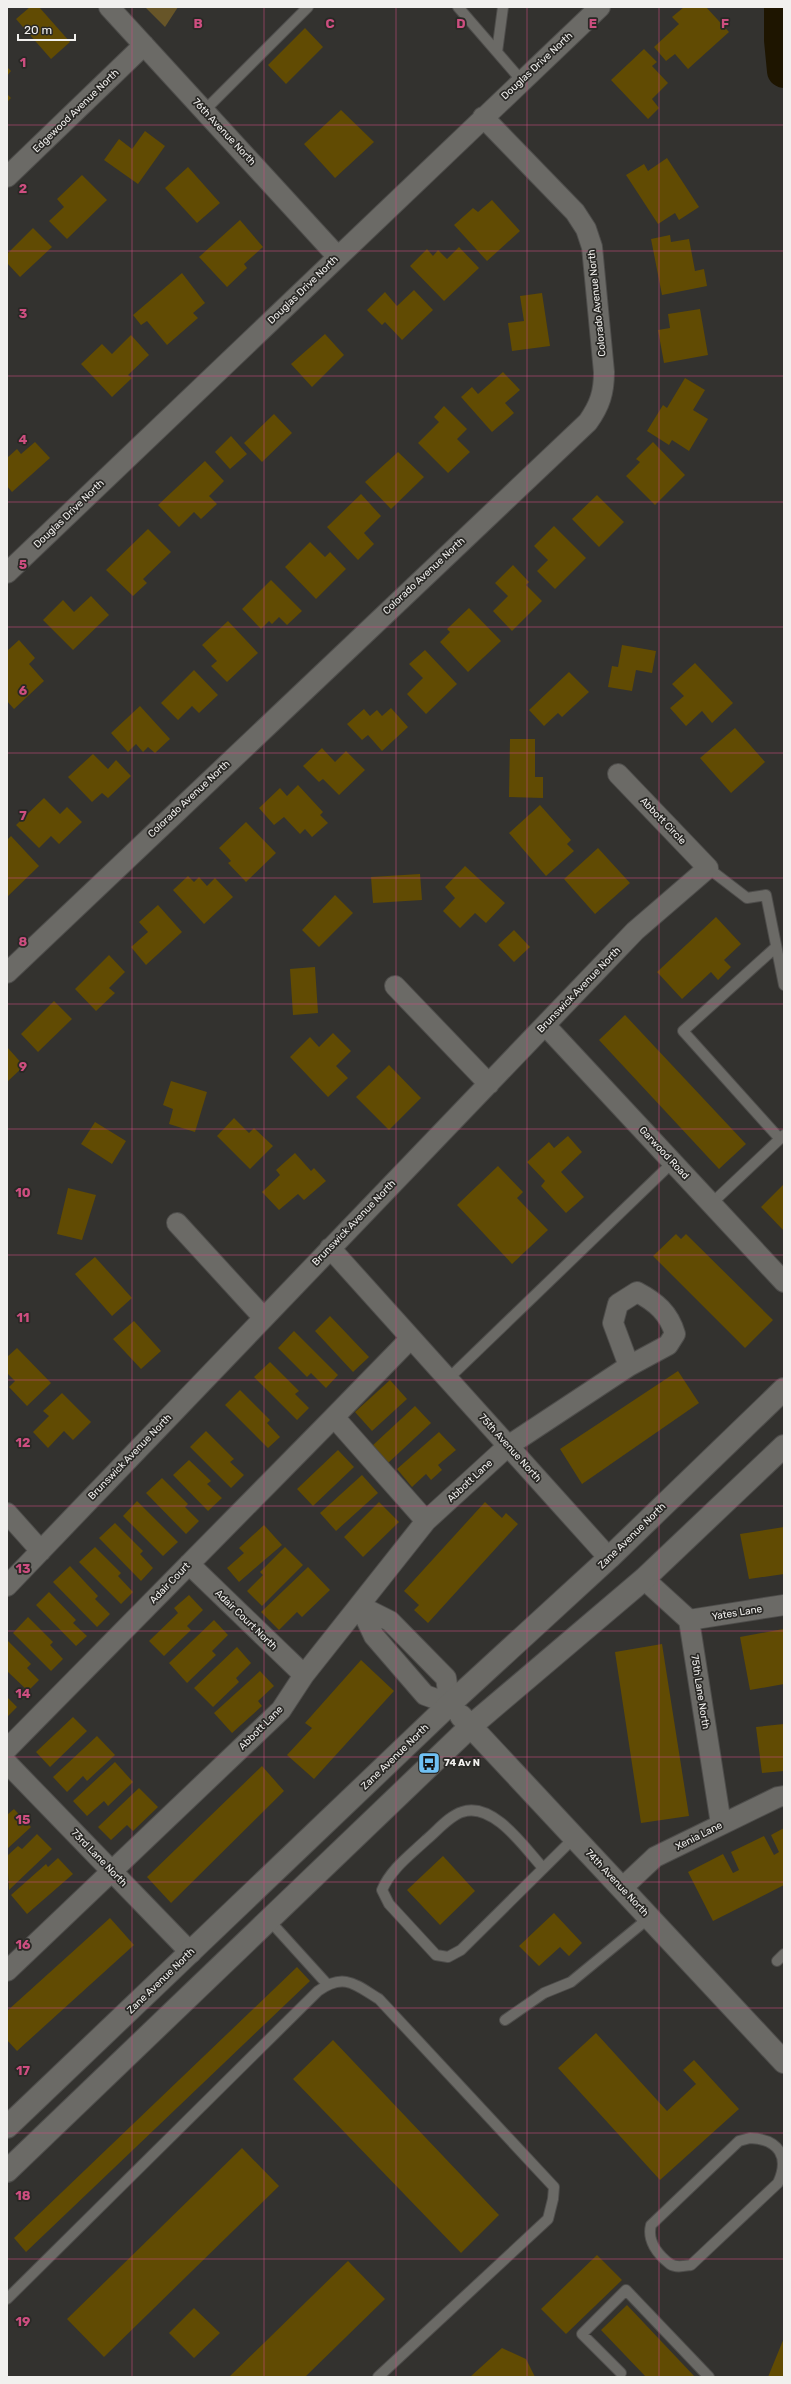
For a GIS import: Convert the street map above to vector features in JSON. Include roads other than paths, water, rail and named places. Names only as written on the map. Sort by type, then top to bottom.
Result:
[{"type":"street","name":"76th Avenue North","points":[[109,7],[338,257]]},
{"type":"street","name":"Douglas Drive North","points":[[7,573],[483,117],[600,7]]},
{"type":"street","name":"Edgewood Avenue North","points":[[7,178],[144,45]]},
{"type":"street","name":"Colorado Avenue North","points":[[7,973],[588,422],[598,407],[604,390],[604,372],[592,247],[586,229],[575,212],[483,117]]},
{"type":"street","name":"Abbott Circle","points":[[618,774],[708,868]]},
{"type":"street","name":"Brunswick Avenue North","points":[[7,1586],[263,1317],[635,931],[708,868]]},
{"type":"street","points":[[395,986],[489,1084]]},
{"type":"street","name":"Garwood Road","points":[[545,1025],[784,1282]]},
{"type":"street","points":[[177,1223],[263,1317]]},
{"type":"street","name":"75th Avenue North","points":[[330,1248],[609,1558]]},
{"type":"street","points":[[411,1338],[334,1417],[426,1521]]},
{"type":"street","name":"Abbott Lane","points":[[7,1971],[281,1710],[304,1675],[426,1521],[508,1446],[629,1366]]},
{"type":"street","name":"Zane Avenue North","points":[[7,2127],[450,1704],[609,1558],[784,1389]]},
{"type":"street","name":"Adair Court","points":[[7,1749],[334,1417]]},
{"type":"street","points":[[7,2171],[471,1726],[644,1579],[784,1446]]},
{"type":"street","points":[[7,1513],[41,1551]]},
{"type":"street","name":"Adair Court North","points":[[189,1564],[304,1675]]},
{"type":"street","points":[[644,1579],[689,1620]]},
{"type":"street","name":"Yates Lane","points":[[689,1620],[784,1605]]},
{"type":"street","points":[[360,1606],[390,1621],[446,1678],[450,1704],[425,1695],[374,1636],[360,1606]]},
{"type":"street","name":"75th Lane North","points":[[689,1620],[721,1824]]},
{"type":"street","name":"74th Avenue North","points":[[450,1704],[784,2062]]},
{"type":"street","name":"73rd Lane North","points":[[7,1763],[190,1953]]},
{"type":"street","name":"Xenia Lane","points":[[622,1888],[655,1857],[778,1797],[784,1796]]},
{"type":"lane","points":[[204,111],[308,7]]},
{"type":"lane","points":[[458,7],[522,80]]},
{"type":"lane","points":[[497,52],[503,7]]},
{"type":"lane","points":[[708,868],[747,898],[766,895],[784,985]]},
{"type":"lane","points":[[711,1204],[782,1137],[683,1031],[776,947]]},
{"type":"lane","points":[[448,1379],[673,1162]]},
{"type":"lane","points":[[543,1868],[492,1815],[477,1809],[462,1812],[449,1820],[398,1866],[387,1878],[382,1890],[389,1904],[425,1944],[436,1955],[448,1957],[461,1950],[575,1837]]},
{"type":"lane","points":[[505,2020],[544,1994],[576,1979],[650,1917]]},
{"type":"lane","points":[[269,1920],[327,1984]]},
{"type":"lane","points":[[7,2298],[327,1984],[349,1981],[379,1999],[554,2186],[553,2199],[548,2219],[378,2377]]},
{"type":"lane","points":[[750,2138],[764,2138],[780,2143],[783,2171],[778,2183],[691,2265],[680,2267],[670,2264],[650,2242],[649,2233],[651,2224],[739,2141],[750,2138]]},
{"type":"lane","points":[[621,2376],[582,2334],[626,2290],[708,2377]]},
{"type":"waterway","points":[[781,7],[781,40],[784,71]]},
{"type":"place","name":"74 Av N","points":[[429,1763]]}]
